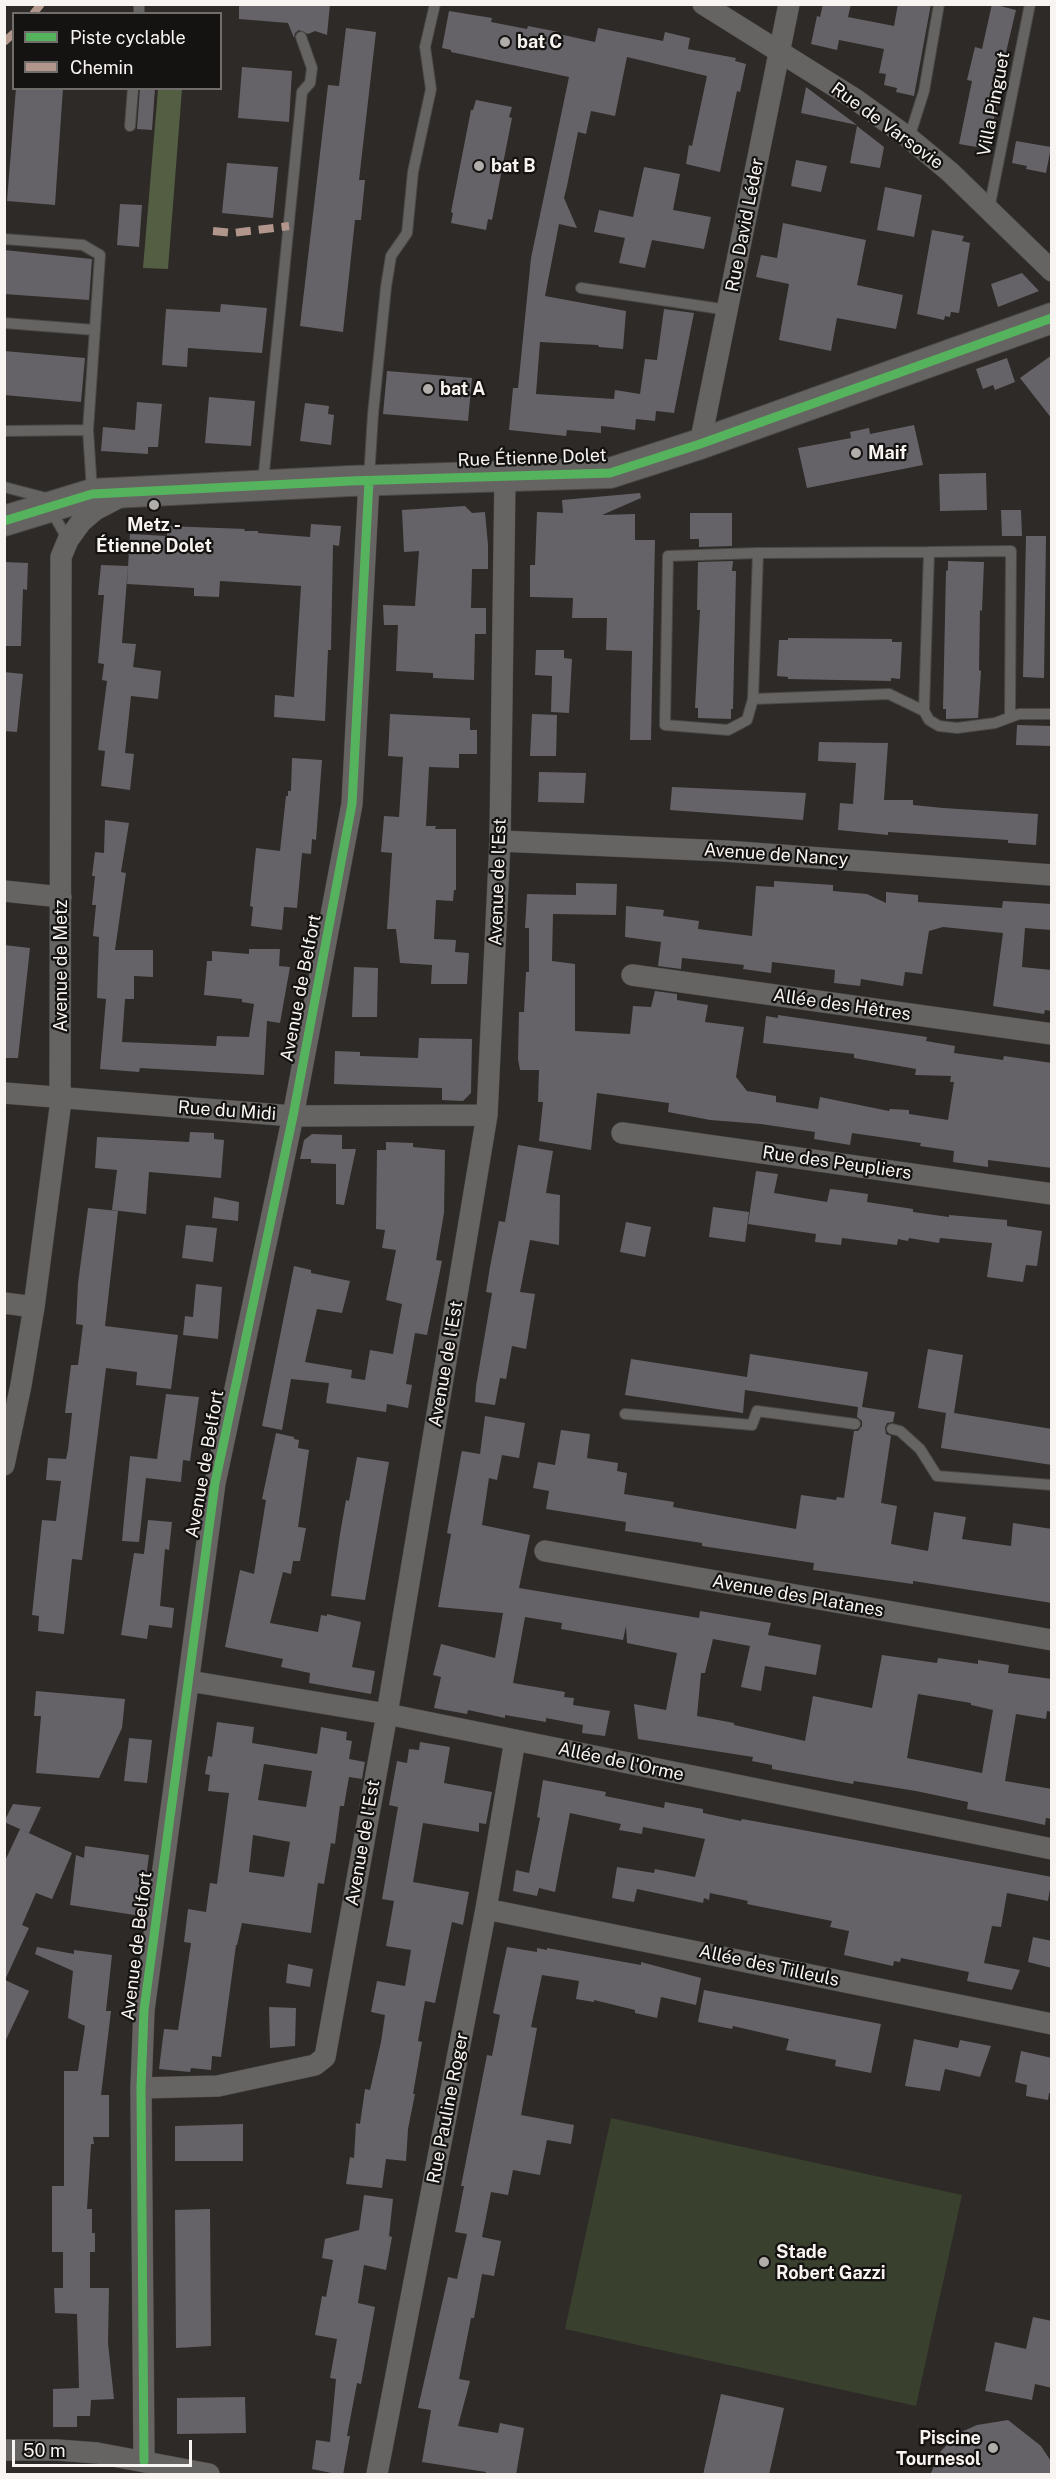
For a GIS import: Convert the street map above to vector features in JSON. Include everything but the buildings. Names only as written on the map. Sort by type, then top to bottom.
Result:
[{"type":"street","name":"Rue de Varsovie","points":[[703,4],[855,99],[909,138],[989,209],[1052,271]]},
{"type":"street","name":"Rue David Léder","points":[[700,444],[789,4]]},
{"type":"street","name":"Rue Étienne Dolet","points":[[6,525],[52,506],[92,494],[610,473],[700,444],[1052,318]]},
{"type":"street","name":"Avenue de l'Est","points":[[141,2088],[218,2086],[315,2065],[325,2057],[387,1714],[487,1115],[500,841],[506,476]]},
{"type":"street","name":"Avenue de Belfort","points":[[144,2461],[141,2088],[144,2010],[215,1483],[293,1116],[352,804],[369,481]]},
{"type":"street","name":"Avenue de Metz","points":[[4,1465],[34,1307],[60,1099],[62,557],[68,540],[81,522],[95,510],[126,494]]},
{"type":"street","name":"Avenue de Nancy","points":[[500,841],[724,851],[1052,875]]},
{"type":"street","points":[[4,891],[61,897]]},
{"type":"street","name":"Allée des Hêtres","points":[[632,975],[1052,1034]]},
{"type":"street","name":"Rue du Midi","points":[[4,1093],[293,1116],[487,1115]]},
{"type":"street","name":"Rue des Peupliers","points":[[622,1133],[1052,1194]]},
{"type":"street","points":[[4,1303],[34,1307]]},
{"type":"street","name":"Avenue des Platanes","points":[[545,1551],[1052,1640]]},
{"type":"street","name":"Allée de l'Orme","points":[[189,1681],[387,1714],[1052,1850]]},
{"type":"street","name":"Rue Pauline Roger","points":[[377,2475],[486,1909],[515,1740]]},
{"type":"street","name":"Allée des Tilleuls","points":[[486,1909],[1052,2024]]},
{"type":"street","points":[[4,2450],[67,2451],[144,2461],[208,2475]]},
{"type":"lane","points":[[369,481],[373,414],[386,287],[391,256],[407,233],[413,172],[431,89],[425,47],[435,4]]},
{"type":"lane","points":[[909,138],[924,91],[939,4]]},
{"type":"lane","name":"Villa Pinguet","points":[[989,209],[1030,4]]},
{"type":"lane","points":[[262,486],[302,92],[310,83],[312,68],[301,37]]},
{"type":"lane","points":[[130,126],[133,90]]},
{"type":"lane","points":[[4,239],[83,245],[100,255],[88,430],[92,494]]},
{"type":"lane","points":[[581,288],[728,309]]},
{"type":"lane","points":[[4,323],[95,330]]},
{"type":"lane","points":[[4,431],[88,430]]},
{"type":"lane","points":[[4,487],[52,506],[56,519],[68,540]]},
{"type":"lane","points":[[758,553],[753,699],[747,720],[728,730],[665,725],[668,556],[758,553],[1011,551],[1010,716]]},
{"type":"lane","points":[[929,552],[924,711],[929,720],[939,726],[957,728],[996,723],[1019,714],[1052,714]]},
{"type":"lane","points":[[753,699],[889,694],[924,711]]},
{"type":"lane","points":[[624,1414],[752,1425],[757,1411],[855,1425]]},
{"type":"lane","points":[[892,1429],[900,1431],[920,1449],[937,1476],[1052,1485]]},
{"type":"green space","points":[[158,90],[182,90],[168,269],[143,268]]},
{"type":"green space","name":"Stade Robert Gazzi","points":[[611,2118],[962,2195],[916,2406],[565,2329]]},
{"type":"marked path","points":[[35,12],[41,4]]},
{"type":"marked path","points":[[4,42],[12,35]]},
{"type":"marked path","points":[[213,231],[233,233],[289,226]]},
{"type":"cycle path","points":[[4,521],[92,494],[350,481],[610,473],[700,444],[1052,318]]},
{"type":"cycle path","points":[[144,2461],[141,2088],[144,2010],[215,1483],[293,1116],[352,804],[369,481]]},
{"type":"place","name":"bat C","points":[[505,42]]},
{"type":"place","name":"bat B","points":[[479,166]]},
{"type":"place","name":"bat A","points":[[428,389]]},
{"type":"place","name":"Maif","points":[[856,453]]},
{"type":"place","name":"Metz - Étienne Dolet","points":[[154,505]]},
{"type":"place","name":"Stade Robert Gazzi","points":[[764,2262]]},
{"type":"place","name":"Piscine Tournesol","points":[[993,2448]]}]
